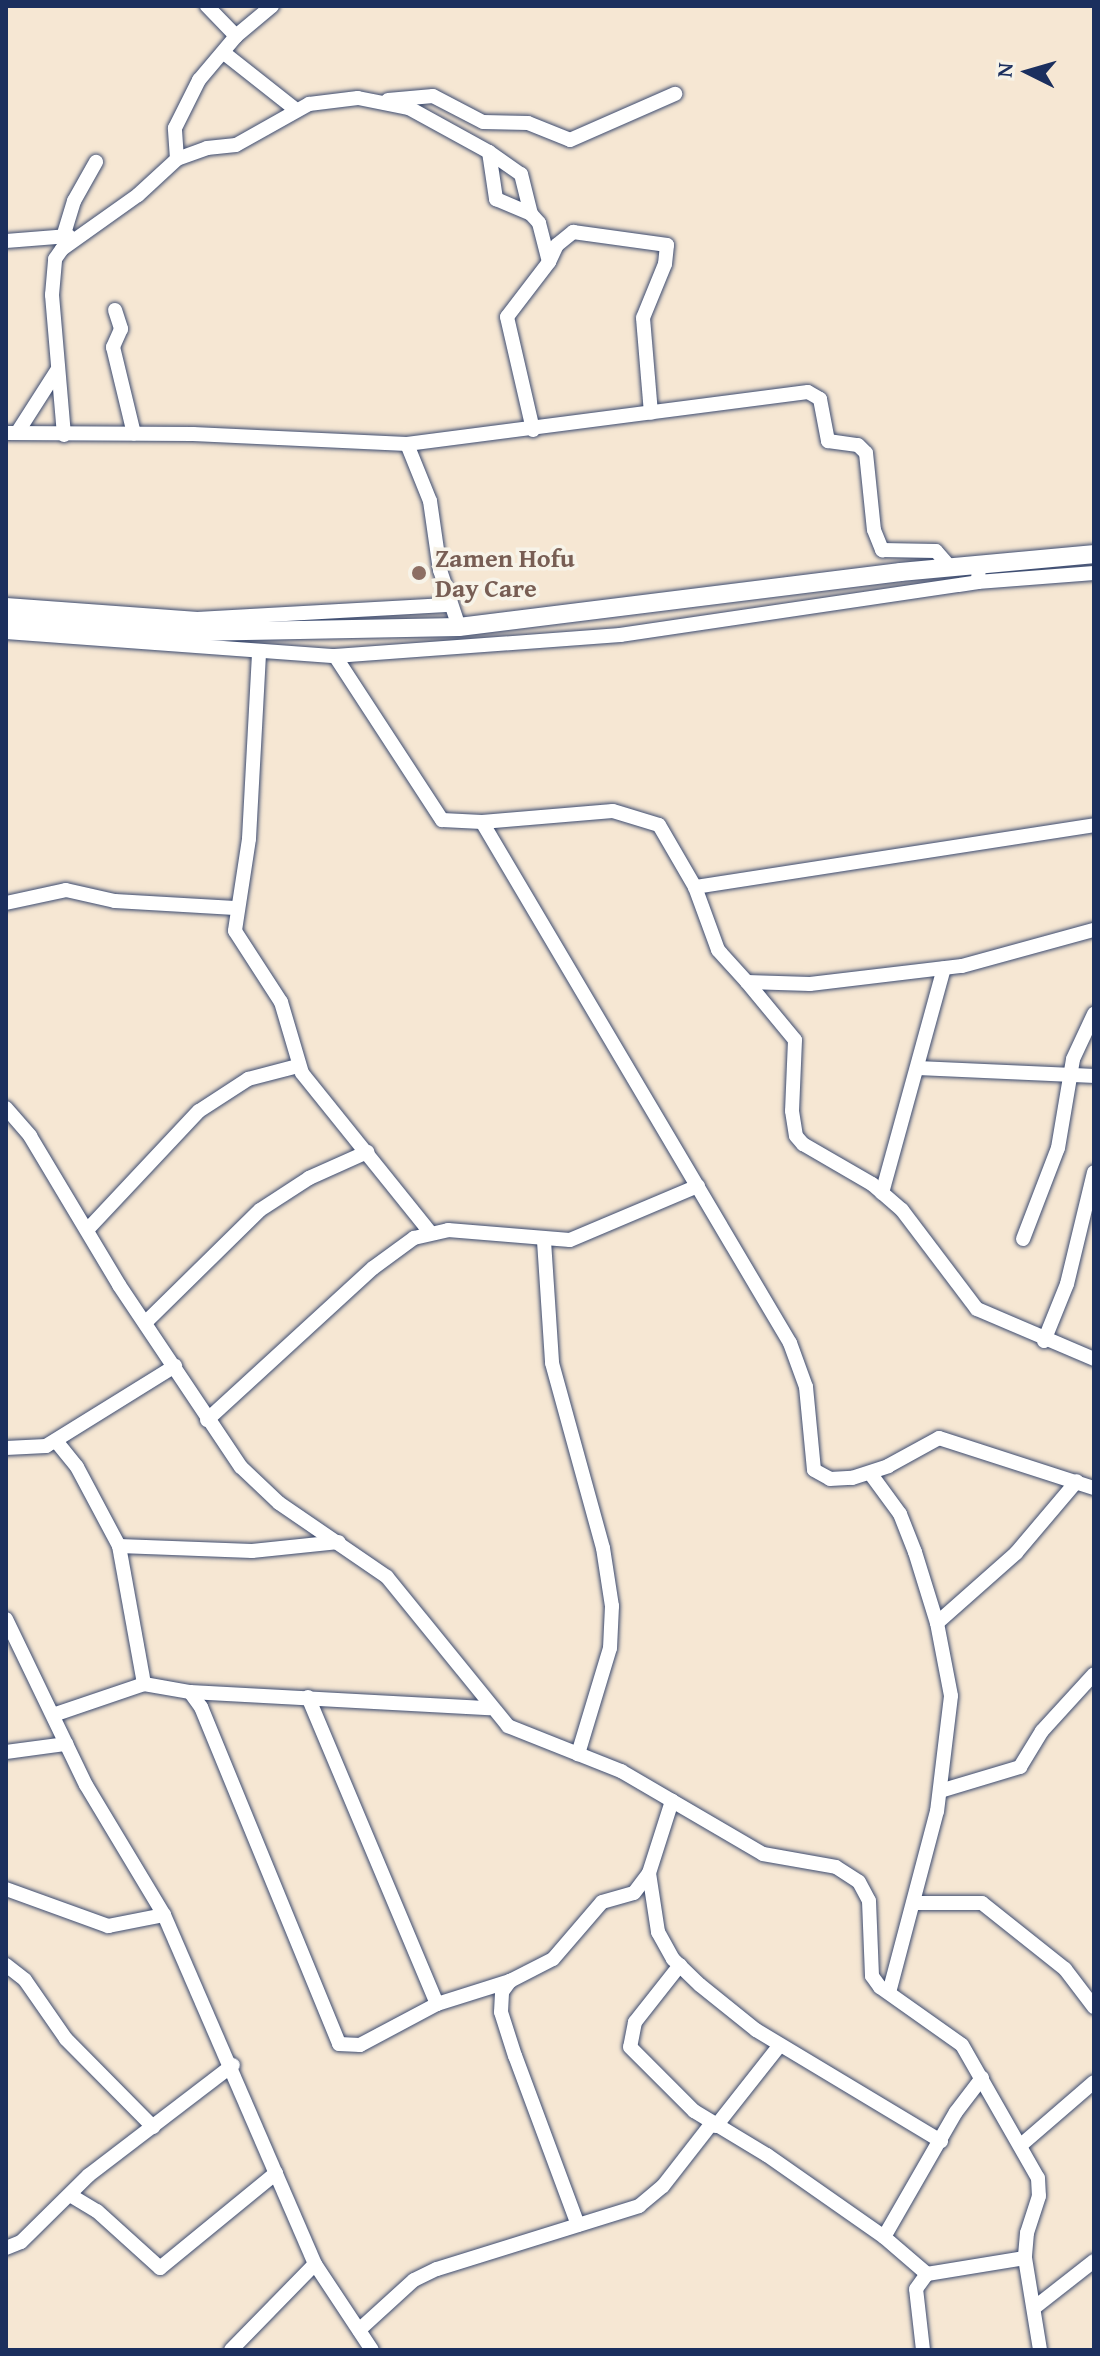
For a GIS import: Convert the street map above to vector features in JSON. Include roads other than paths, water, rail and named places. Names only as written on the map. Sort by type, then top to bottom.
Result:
[{"type":"main road","points":[[6,617],[193,632],[459,627],[949,566],[978,573],[1094,554]]},
{"type":"street","points":[[207,6],[236,36]]},
{"type":"street","points":[[177,159],[179,115],[199,80],[236,36],[272,6]]},
{"type":"street","points":[[224,53],[295,109]]},
{"type":"street","points":[[6,241],[69,236],[138,195],[177,159],[236,145],[295,109],[344,99],[387,100],[433,96],[483,122],[528,123],[570,140],[675,94]]},
{"type":"street","points":[[387,100],[489,152],[521,174],[531,214]]},
{"type":"street","points":[[489,152],[496,199],[531,214],[539,223],[549,262]]},
{"type":"street","points":[[64,435],[52,275],[55,259],[69,236],[74,201],[96,162]]},
{"type":"street","points":[[533,430],[507,317],[549,262],[557,245],[573,232],[667,245],[665,264],[643,318],[651,413]]},
{"type":"street","points":[[115,310],[121,329],[113,347],[134,434]]},
{"type":"street","points":[[12,433],[58,369]]},
{"type":"street","points":[[12,433],[407,444],[816,394],[828,441],[858,445],[866,453],[874,530],[882,550],[936,551],[949,566]]},
{"type":"street","points":[[407,444],[430,501],[451,605],[459,627]]},
{"type":"street","points":[[6,632],[259,654],[335,656],[620,635],[978,573],[1094,573]]},
{"type":"street","points":[[6,605],[197,619],[451,605]]},
{"type":"street","points":[[259,654],[249,839],[235,908],[235,931],[281,1002],[298,1066],[429,1231]]},
{"type":"street","points":[[335,656],[431,809],[453,823],[581,811],[646,817],[659,825],[695,887],[718,950],[795,1040],[791,1098],[796,1136],[882,1193],[902,1210],[977,1309],[1044,1341],[1094,1359]]},
{"type":"street","points":[[482,822],[801,1366],[814,1470],[830,1479],[870,1473],[939,1438],[1094,1488]]},
{"type":"street","points":[[695,887],[1094,825]]},
{"type":"street","points":[[6,903],[66,890],[115,901],[235,908]]},
{"type":"street","points":[[747,982],[810,984],[944,968],[1094,930]]},
{"type":"street","points":[[882,1193],[919,1068],[944,968]]},
{"type":"street","points":[[1023,1239],[1058,1148],[1069,1075],[1094,1014]]},
{"type":"street","points":[[88,1229],[208,1105],[248,1079],[298,1066]]},
{"type":"street","points":[[919,1068],[1094,1076]]},
{"type":"street","points":[[6,1108],[88,1229],[207,1420],[257,1483],[387,1577],[490,1708],[508,1726],[578,1754],[672,1801],[763,1854],[850,1873],[869,1901],[872,1976],[889,1993],[945,2028],[982,2078],[1040,2185],[1025,2258],[1040,2350]]},
{"type":"street","points":[[147,1321],[284,1192],[367,1152]]},
{"type":"street","points":[[1044,1341],[1067,1284],[1094,1172]]},
{"type":"street","points":[[207,1420],[373,1268],[429,1231],[544,1241],[587,1236],[698,1186]]},
{"type":"street","points":[[544,1241],[552,1363],[603,1548],[612,1606],[610,1648],[578,1754]]},
{"type":"street","points":[[6,1448],[56,1441],[175,1366]]},
{"type":"street","points":[[56,1441],[77,1467],[119,1546],[144,1684]]},
{"type":"street","points":[[870,1473],[900,1514],[937,1623],[951,1696],[940,1791],[916,1903],[889,1993]]},
{"type":"street","points":[[937,1623],[1016,1553],[1077,1481]]},
{"type":"street","points":[[119,1546],[264,1551],[339,1542]]},
{"type":"street","points":[[6,1619],[12,1650],[53,1715],[103,1816],[164,1915],[233,2065],[315,2264],[372,2350]]},
{"type":"street","points":[[940,1791],[1020,1767],[1042,1731],[1094,1674]]},
{"type":"street","points":[[53,1715],[144,1684],[190,1692],[490,1708]]},
{"type":"street","points":[[190,1692],[201,1707],[339,2044],[360,2045],[437,2004],[510,1981],[553,1959],[602,1902],[628,1898],[649,1873],[672,1801]]},
{"type":"street","points":[[308,1697],[437,2004]]},
{"type":"street","points":[[6,1752],[66,1744]]},
{"type":"street","points":[[649,1873],[658,1932],[680,1965],[780,2045],[941,2141]]},
{"type":"street","points":[[6,1889],[108,1926],[164,1915]]},
{"type":"street","points":[[916,1903],[982,1903],[1065,1969],[1094,2007]]},
{"type":"street","points":[[6,1965],[25,1980],[66,2039],[153,2127]]},
{"type":"street","points":[[680,1965],[650,1998],[628,2041],[679,2099],[884,2237],[927,2274]]},
{"type":"street","points":[[510,1981],[502,1992],[501,2012],[578,2225]]},
{"type":"street","points":[[359,2330],[414,2280],[647,2201],[780,2045]]},
{"type":"street","points":[[6,2248],[21,2242],[70,2195],[233,2065]]},
{"type":"street","points":[[884,2237],[982,2078]]},
{"type":"street","points":[[1021,2145],[1094,2082]]},
{"type":"street","points":[[70,2195],[97,2211],[160,2268],[276,2173]]},
{"type":"street","points":[[923,2350],[916,2289],[927,2274],[1025,2258]]},
{"type":"street","points":[[1034,2308],[1094,2261]]},
{"type":"street","points":[[231,2350],[315,2264]]},
{"type":"place","name":"Zamen Hofu Day Care","points":[[419,573]]}]
